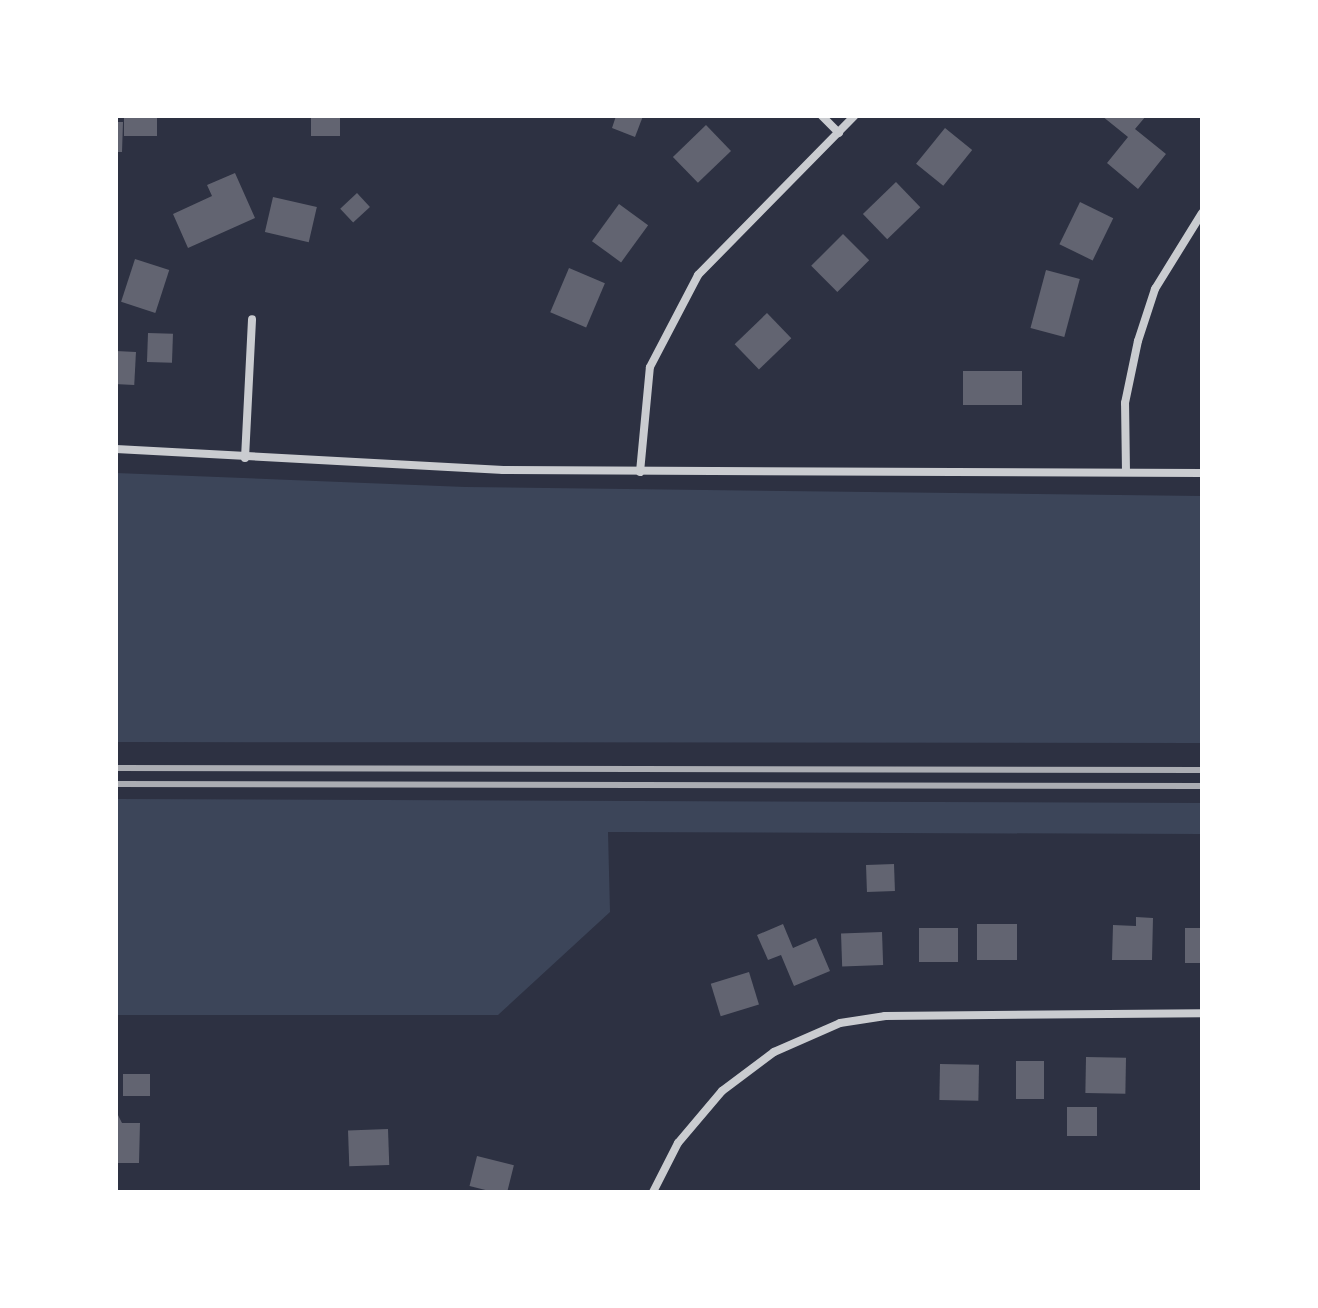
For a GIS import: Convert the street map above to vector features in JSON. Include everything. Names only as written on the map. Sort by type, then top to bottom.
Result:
[{"type":"street","points":[[822,116],[839,133]]},
{"type":"street","points":[[640,472],[650,367],[698,275],[854,116]]},
{"type":"street","points":[[1126,472],[1125,403],[1138,341],[1155,289],[1202,213]]},
{"type":"street","points":[[245,458],[252,319]]},
{"type":"street","points":[[116,449],[245,458],[640,472],[1202,473]]},
{"type":"street","points":[[653,1192],[678,1143],[722,1091],[774,1052],[840,1023],[885,1016],[1201,1013]]},
{"type":"shaded area","points":[[116,473],[465,487],[1202,496],[1202,743],[116,742]]},
{"type":"shaded area","points":[[116,799],[1202,803],[1202,834],[608,832],[610,912],[498,1015],[116,1015]]},
{"type":"building","points":[[124,116],[157,116],[157,136],[124,136]]},
{"type":"building","points":[[311,116],[340,116],[340,136],[311,136]]},
{"type":"building","points":[[616,116],[643,116],[635,137],[612,128]]},
{"type":"building","points":[[1102,116],[1146,116],[1135,129],[1166,154],[1138,189],[1107,163],[1128,137]]},
{"type":"building","points":[[116,122],[123,122],[122,152],[116,152]]},
{"type":"building","points":[[706,125],[731,151],[698,183],[673,157]]},
{"type":"building","points":[[945,128],[972,150],[943,186],[916,164]]},
{"type":"building","points":[[235,173],[255,218],[188,248],[173,214],[212,196],[207,185]]},
{"type":"building","points":[[896,182],[920,207],[887,239],[863,214]]},
{"type":"building","points":[[357,193],[370,207],[353,223],[340,209]]},
{"type":"building","points":[[273,197],[317,207],[309,242],[265,232]]},
{"type":"building","points":[[1080,202],[1113,218],[1093,260],[1059,244]]},
{"type":"building","points":[[619,204],[648,225],[621,262],[592,241]]},
{"type":"building","points":[[843,234],[869,260],[837,292],[811,266]]},
{"type":"building","points":[[135,259],[169,270],[155,313],[121,302]]},
{"type":"building","points":[[569,268],[605,283],[586,327],[550,312]]},
{"type":"building","points":[[1046,270],[1080,279],[1064,337],[1030,328]]},
{"type":"building","points":[[767,313],[791,338],[759,369],[735,344]]},
{"type":"building","points":[[148,333],[173,334],[172,363],[147,362]]},
{"type":"building","points":[[116,351],[136,352],[134,385],[116,384]]},
{"type":"building","points":[[963,371],[1022,371],[1022,405],[963,405]]},
{"type":"building","points":[[894,864],[895,891],[867,892],[866,865]]},
{"type":"building","points":[[1136,917],[1153,918],[1152,960],[1112,960],[1113,925],[1136,926]]},
{"type":"building","points":[[783,924],[793,948],[816,938],[830,971],[794,986],[781,955],[768,960],[757,935]]},
{"type":"building","points":[[977,924],[1017,924],[1017,960],[977,960]]},
{"type":"building","points":[[919,928],[958,928],[958,962],[919,962]]},
{"type":"building","points":[[1185,928],[1202,928],[1202,963],[1185,963]]},
{"type":"building","points":[[882,932],[883,965],[842,966],[841,933]]},
{"type":"building","points":[[749,972],[759,1005],[721,1016],[711,984]]},
{"type":"building","points":[[1086,1057],[1126,1058],[1125,1094],[1085,1093]]},
{"type":"building","points":[[1016,1061],[1044,1061],[1044,1099],[1016,1099]]},
{"type":"building","points":[[940,1064],[979,1065],[978,1101],[939,1100]]},
{"type":"building","points":[[123,1074],[150,1074],[150,1096],[123,1096]]},
{"type":"building","points":[[1067,1107],[1097,1107],[1097,1136],[1067,1136]]},
{"type":"building","points":[[116,1111],[122,1123],[140,1123],[139,1163],[116,1163]]},
{"type":"building","points":[[388,1129],[389,1165],[349,1166],[348,1130]]},
{"type":"building","points":[[477,1156],[514,1165],[507,1192],[470,1186]]},
{"type":"railway","points":[[116,768],[1202,770]]},
{"type":"railway","points":[[116,784],[1202,786]]}]
